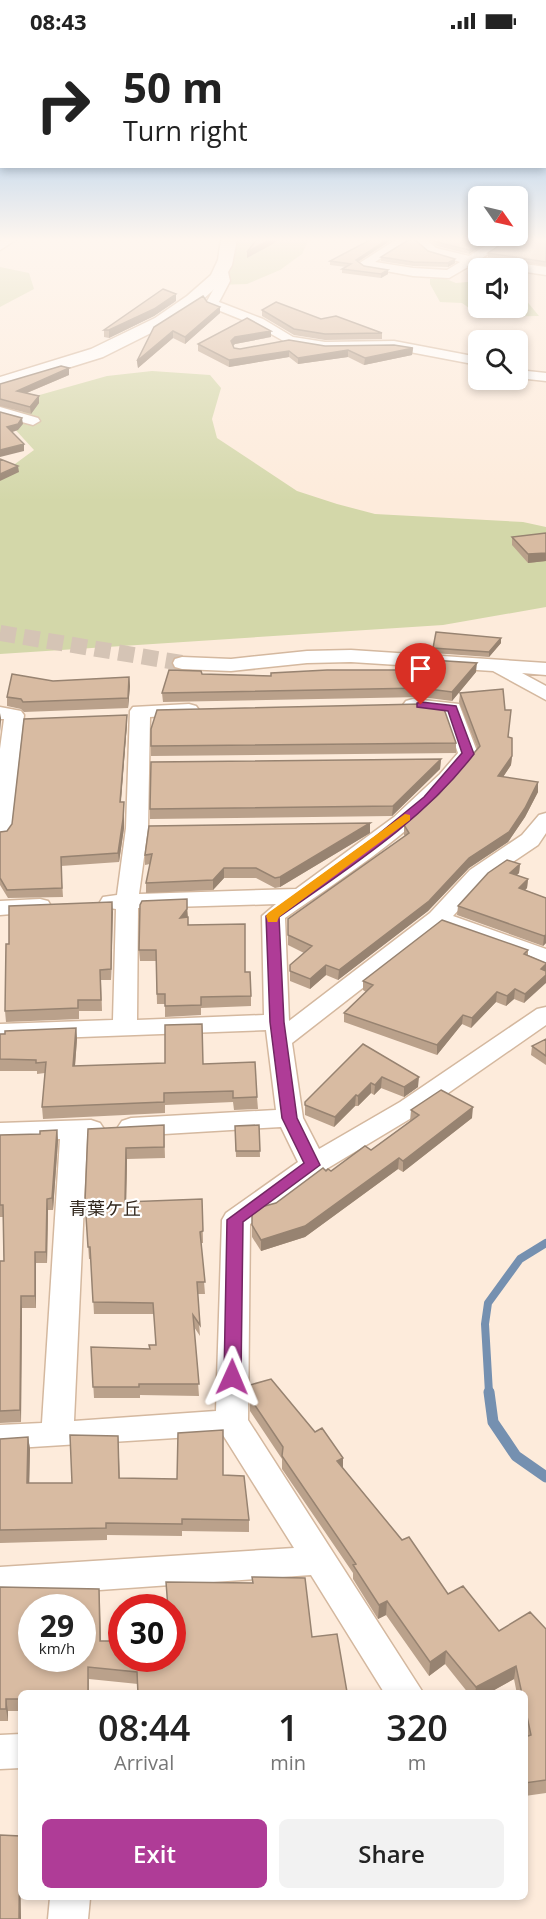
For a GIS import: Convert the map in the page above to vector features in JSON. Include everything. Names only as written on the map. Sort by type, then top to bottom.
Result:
[{"type":"street","points":[[0,383],[42,367],[98,352],[152,327]]},
{"type":"street","points":[[267,327],[289,340]]},
{"type":"street","points":[[269,344],[289,340],[325,346],[394,345],[468,360]]},
{"type":"street","points":[[528,375],[546,377]]},
{"type":"street","points":[[0,411],[33,421]]},
{"type":"street","points":[[182,663],[231,665],[307,657],[351,656],[546,669]]},
{"type":"street","points":[[495,665],[546,694]]},
{"type":"street","points":[[313,1165],[290,1118],[278,1031],[273,916],[428,800],[450,762],[468,754],[453,708],[398,705]]},
{"type":"street","points":[[125,1029],[127,901],[137,828],[140,711],[210,709]]},
{"type":"street","points":[[117,716],[140,715]]},
{"type":"street","points":[[0,832],[7,717],[36,719]]},
{"type":"street","points":[[139,765],[162,764]]},
{"type":"street","points":[[0,1032],[125,1029],[278,1031],[438,918],[478,875],[530,840],[546,819]]},
{"type":"street","points":[[363,824],[398,824]]},
{"type":"street","points":[[137,828],[161,828]]},
{"type":"street","points":[[93,903],[301,896]]},
{"type":"street","points":[[0,908],[58,905]]},
{"type":"street","points":[[438,918],[546,957]]},
{"type":"street","points":[[403,1690],[232,1422],[236,1220],[313,1165],[409,1108],[546,1014]]},
{"type":"street","points":[[0,1132],[290,1118]]},
{"type":"street","points":[[57,1435],[74,1130]]},
{"type":"street","points":[[0,1437],[232,1422]]},
{"type":"street","points":[[0,1582],[321,1560]]},
{"type":"street","points":[[0,1752],[18,1751]]},
{"type":"street","points":[[68,1919],[70,1900]]},
{"type":"green space","points":[[152,371],[210,375],[221,388],[212,419],[217,438],[297,491],[375,514],[523,522],[546,527],[546,607],[443,625],[0,654],[0,475],[34,450],[12,426],[36,396],[107,376]]},
{"type":"building","points":[[154,327],[197,327],[185,337],[173,331],[137,361]]},
{"type":"building","points":[[231,327],[263,327],[271,331],[235,337],[231,341],[234,348],[240,349],[289,340],[325,346],[394,345],[413,348],[365,358],[348,350],[298,358],[289,351],[229,360],[198,344]]},
{"type":"building","points":[[290,327],[365,327],[382,333],[325,334]]},
{"type":"building","points":[[61,366],[69,368],[17,391],[39,396],[30,407],[0,399],[0,384]]},
{"type":"building","points":[[0,412],[22,418],[18,424],[7,427],[24,444],[0,450]]},
{"type":"building","points":[[0,459],[18,466],[0,474]]},
{"type":"building","points":[[546,533],[546,553],[528,554],[512,537]]},
{"type":"building","points":[[436,632],[501,638],[489,652],[433,648]]},
{"type":"building","points":[[431,660],[477,663],[452,692],[421,688],[162,693],[169,670],[201,671],[202,674],[271,676],[271,673],[327,670],[430,670]]},
{"type":"building","points":[[12,674],[53,681],[129,677],[128,698],[23,702],[21,699],[7,697]]},
{"type":"building","points":[[503,689],[505,710],[511,710],[508,737],[512,738],[512,756],[498,776],[538,782],[509,832],[469,858],[429,901],[339,970],[326,965],[310,979],[290,971],[290,965],[312,946],[288,935],[288,919],[409,833],[404,825],[439,794],[480,746],[460,693]]},
{"type":"building","points":[[421,704],[443,706],[456,743],[151,746],[151,729],[157,710]]},
{"type":"building","points":[[127,715],[120,802],[124,802],[123,819],[118,853],[61,857],[62,888],[7,890],[0,878],[0,832],[7,831],[12,824],[24,719]]},
{"type":"building","points":[[441,759],[393,806],[150,809],[151,762]]},
{"type":"building","points":[[370,823],[280,877],[275,878],[256,868],[224,868],[213,880],[146,883],[152,854],[145,855],[149,826]]},
{"type":"building","points":[[507,860],[520,864],[510,873],[528,879],[519,888],[546,898],[546,935],[458,906],[488,873]]},
{"type":"building","points":[[187,899],[187,909],[180,918],[188,917],[188,925],[245,924],[245,972],[250,972],[251,996],[201,997],[201,1005],[165,1006],[165,994],[157,994],[156,950],[139,950],[140,905],[142,901]]},
{"type":"building","points":[[112,902],[111,969],[100,970],[101,1000],[78,1000],[78,1008],[5,1011],[9,906]]},
{"type":"building","points":[[442,920],[528,950],[524,954],[546,963],[541,969],[546,971],[546,975],[525,994],[515,989],[507,996],[497,992],[472,1018],[463,1015],[437,1045],[344,1013],[373,985],[363,981]]},
{"type":"building","points":[[202,1024],[203,1064],[255,1062],[257,1097],[233,1098],[233,1091],[164,1093],[164,1102],[42,1107],[46,1062],[0,1059],[0,1034],[5,1034],[5,1031],[76,1028],[73,1066],[165,1063],[165,1025]]},
{"type":"building","points":[[546,1039],[546,1056],[532,1046]]},
{"type":"building","points":[[363,1044],[419,1077],[404,1087],[382,1077],[375,1085],[371,1083],[358,1096],[356,1095],[335,1117],[305,1105],[305,1102]]},
{"type":"building","points":[[441,1090],[473,1107],[403,1161],[399,1158],[305,1226],[261,1240],[252,1225],[252,1214],[261,1207],[276,1203],[323,1168],[331,1171],[365,1146],[371,1150],[419,1115],[411,1110]]},
{"type":"building","points":[[164,1125],[164,1147],[126,1148],[125,1202],[202,1199],[203,1231],[200,1232],[205,1282],[197,1282],[200,1325],[193,1315],[199,1384],[93,1387],[91,1347],[150,1349],[149,1345],[156,1345],[153,1303],[93,1302],[85,1201],[88,1129]]},
{"type":"building","points":[[259,1125],[260,1151],[236,1151],[235,1126]]},
{"type":"building","points":[[57,1130],[52,1198],[47,1199],[46,1252],[35,1252],[35,1296],[21,1296],[20,1410],[0,1411],[0,1261],[4,1261],[3,1205],[0,1205],[0,1135],[40,1134],[40,1131]]},
{"type":"building","points":[[271,1379],[315,1432],[322,1428],[343,1458],[337,1461],[402,1540],[409,1537],[448,1594],[463,1586],[499,1631],[530,1612],[546,1629],[546,1780],[528,1783],[528,1736],[531,1735],[528,1721],[528,1690],[521,1690],[516,1666],[476,1687],[446,1651],[430,1662],[387,1601],[379,1605],[353,1565],[356,1564],[282,1456],[283,1447],[250,1398],[250,1385]]},
{"type":"building","points":[[223,1430],[223,1475],[244,1476],[249,1520],[182,1519],[182,1524],[106,1523],[106,1528],[0,1530],[0,1439],[28,1437],[27,1483],[72,1483],[70,1435],[118,1436],[119,1478],[177,1479],[178,1433]]},
{"type":"building","points":[[252,1577],[305,1578],[312,1637],[337,1634],[347,1690],[138,1690],[137,1672],[186,1672],[186,1594],[167,1594],[166,1582],[253,1583]]},
{"type":"building","points":[[0,1587],[99,1589],[100,1641],[108,1641],[108,1669],[96,1668],[96,1594],[18,1594],[18,1672],[88,1672],[88,1690],[18,1690],[18,1699],[6,1699],[6,1709],[0,1709]]},
{"type":"building","points":[[0,1835],[18,1836],[19,1919],[0,1919]]},
{"type":"waterway","points":[[489,1393],[485,1324],[488,1303],[520,1259],[546,1243]]},
{"type":"waterway","points":[[489,1392],[493,1422],[516,1456],[546,1477]]},
{"type":"tunnel","points":[[0,633],[182,663]]},
{"type":"slow traffic","points":[[273,919],[273,916],[380,839],[405,818]]},
{"type":"district","name":"青葉ケ丘","points":[[105,1209]]},
{"type":"route","points":[[232,1377],[236,1220],[313,1165],[290,1118],[277,1022],[273,916],[380,839],[428,800],[468,754],[453,708],[421,705]]}]
